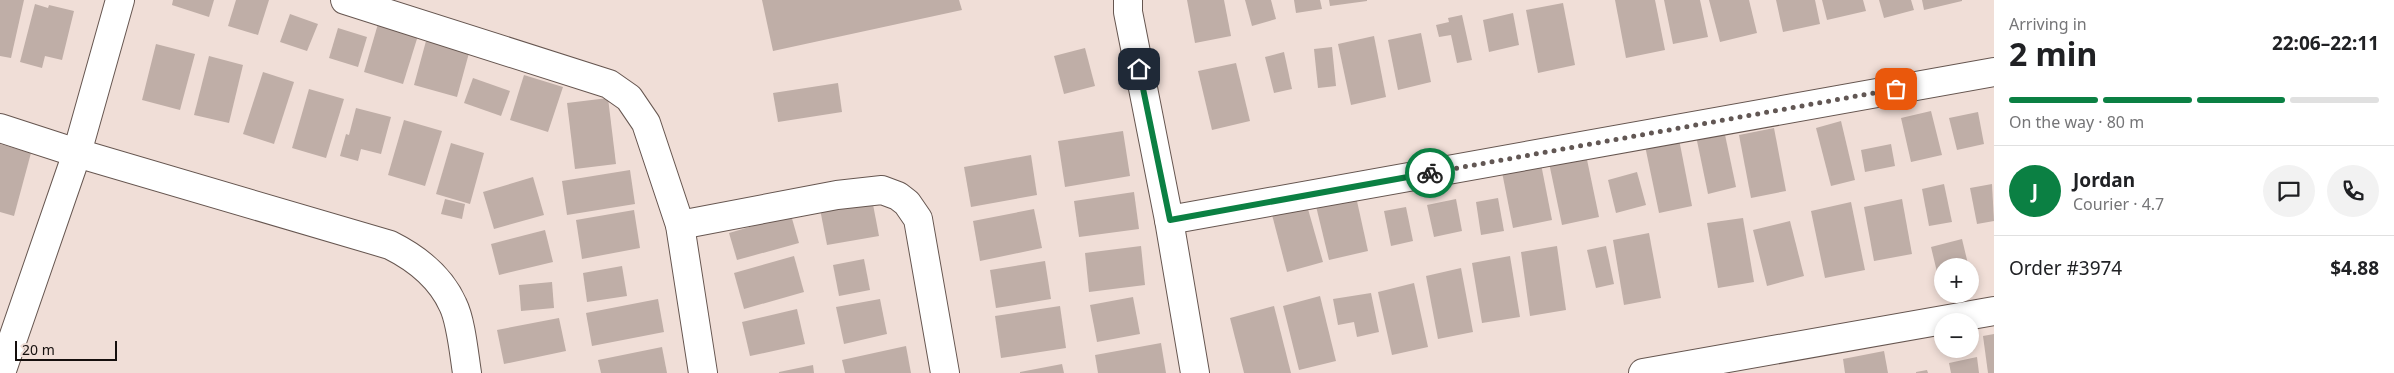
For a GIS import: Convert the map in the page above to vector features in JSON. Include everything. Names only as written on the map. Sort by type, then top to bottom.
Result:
[{"type":"street","points":[[1,373],[77,153],[120,0]]},
{"type":"street","points":[[345,0],[609,84],[629,98],[646,123],[680,225],[703,373]]},
{"type":"street","points":[[1128,0],[1128,12],[1170,220],[1195,373]]},
{"type":"street","points":[[1170,220],[1994,72]]},
{"type":"street","points":[[0,128],[77,153],[390,245],[406,253],[439,282],[454,306],[468,373]]},
{"type":"street","points":[[680,225],[837,194],[882,190],[898,196],[907,203],[918,219],[945,373]]},
{"type":"street","points":[[1643,373],[1994,311]]},
{"type":"building","points":[[0,0],[24,0],[11,58],[0,56]]},
{"type":"building","points":[[173,0],[214,0],[209,17],[172,5]]},
{"type":"building","points":[[236,0],[269,0],[258,35],[228,26]]},
{"type":"building","points":[[762,0],[959,0],[962,10],[773,51]]},
{"type":"building","points":[[1187,0],[1224,0],[1231,36],[1195,43]]},
{"type":"building","points":[[1245,0],[1271,0],[1276,19],[1252,26]]},
{"type":"building","points":[[1294,0],[1320,0],[1322,9],[1296,13]]},
{"type":"building","points":[[1329,0],[1367,0],[1367,1],[1330,6]]},
{"type":"building","points":[[1615,0],[1655,0],[1665,50],[1626,58]]},
{"type":"building","points":[[1664,0],[1700,0],[1708,37],[1673,44]]},
{"type":"building","points":[[1709,0],[1749,0],[1757,33],[1720,42]]},
{"type":"building","points":[[1776,0],[1815,0],[1820,24],[1783,32]]},
{"type":"building","points":[[1822,0],[1863,0],[1866,11],[1827,20]]},
{"type":"building","points":[[1879,0],[1911,0],[1914,10],[1884,18]]},
{"type":"building","points":[[1922,0],[1962,0],[1962,1],[1924,10]]},
{"type":"building","points":[[1563,3],[1575,65],[1538,73],[1526,10]]},
{"type":"building","points":[[35,4],[48,8],[49,5],[74,11],[62,60],[45,56],[42,68],[20,62]]},
{"type":"building","points":[[1513,13],[1519,45],[1489,52],[1483,20]]},
{"type":"building","points":[[290,14],[318,24],[307,51],[280,42]]},
{"type":"building","points":[[1462,15],[1472,60],[1457,63],[1451,35],[1439,37],[1436,25],[1449,22],[1448,18]]},
{"type":"building","points":[[380,17],[420,29],[403,84],[364,72]]},
{"type":"building","points":[[338,28],[367,37],[358,67],[329,58]]},
{"type":"building","points":[[429,30],[472,42],[457,97],[414,85]]},
{"type":"building","points":[[1421,33],[1431,82],[1398,90],[1388,40]]},
{"type":"building","points":[[1374,36],[1386,97],[1351,105],[1338,44]]},
{"type":"building","points":[[156,44],[195,54],[180,110],[142,100]]},
{"type":"building","points":[[1332,47],[1336,86],[1318,88],[1314,49]]},
{"type":"building","points":[[1085,48],[1095,86],[1064,94],[1054,56]]},
{"type":"building","points":[[1284,52],[1292,89],[1274,93],[1265,57]]},
{"type":"building","points":[[209,56],[243,65],[229,123],[194,115]]},
{"type":"building","points":[[1236,63],[1250,121],[1212,130],[1198,71]]},
{"type":"building","points":[[263,72],[294,82],[274,144],[243,134]]},
{"type":"building","points":[[524,75],[563,87],[548,132],[510,120]]},
{"type":"building","points":[[473,78],[510,91],[501,116],[464,103]]},
{"type":"building","points":[[838,83],[842,112],[778,122],[773,93]]},
{"type":"building","points":[[309,89],[344,99],[326,158],[292,148]]},
{"type":"building","points":[[608,98],[616,164],[575,169],[567,103]]},
{"type":"building","points":[[356,108],[391,117],[381,154],[361,149],[358,161],[340,156],[346,134],[349,135]]},
{"type":"building","points":[[1931,111],[1942,155],[1911,162],[1901,118]]},
{"type":"building","points":[[1978,112],[1984,144],[1957,150],[1949,118]]},
{"type":"building","points":[[404,120],[442,131],[425,186],[388,175]]},
{"type":"building","points":[[1841,121],[1855,180],[1831,186],[1816,128]]},
{"type":"building","points":[[1774,128],[1786,191],[1751,198],[1739,135]]},
{"type":"building","points":[[1724,130],[1736,187],[1708,194],[1696,136]]},
{"type":"building","points":[[1123,131],[1130,176],[1065,187],[1058,141]]},
{"type":"building","points":[[1678,134],[1692,206],[1659,213],[1644,141]]},
{"type":"building","points":[[451,143],[484,153],[470,204],[436,194]]},
{"type":"building","points":[[0,144],[31,153],[14,216],[0,212]]},
{"type":"building","points":[[1891,144],[1895,166],[1865,172],[1861,150]]},
{"type":"building","points":[[1585,150],[1599,217],[1562,225],[1548,158]]},
{"type":"building","points":[[1031,155],[1037,195],[971,207],[964,167]]},
{"type":"building","points":[[1540,159],[1552,220],[1513,228],[1501,167]]},
{"type":"building","points":[[630,170],[635,204],[567,215],[562,181]]},
{"type":"building","points":[[1637,172],[1646,205],[1616,213],[1608,180]]},
{"type":"building","points":[[533,177],[544,215],[494,229],[483,192]]},
{"type":"building","points":[[1944,184],[1952,222],[1929,226],[1922,189]]},
{"type":"building","points":[[1992,184],[1994,221],[1977,224],[1970,188]]},
{"type":"building","points":[[1134,192],[1139,229],[1079,237],[1074,201]]},
{"type":"building","points":[[1355,192],[1368,251],[1329,260],[1315,202]]},
{"type":"building","points":[[1498,198],[1504,231],[1481,235],[1476,202]]},
{"type":"building","points":[[445,199],[465,204],[462,219],[441,214]]},
{"type":"building","points":[[872,199],[879,236],[827,245],[820,209]]},
{"type":"building","points":[[1456,199],[1462,231],[1434,237],[1427,205]]},
{"type":"building","points":[[1902,199],[1912,254],[1874,261],[1864,207]]},
{"type":"building","points":[[1306,202],[1323,262],[1287,272],[1271,211]]},
{"type":"building","points":[[1851,202],[1865,270],[1825,278],[1811,211]]},
{"type":"building","points":[[1406,207],[1413,241],[1391,246],[1384,211]]},
{"type":"building","points":[[1034,209],[1042,248],[980,261],[973,221]]},
{"type":"building","points":[[634,210],[640,248],[582,259],[576,220]]},
{"type":"building","points":[[791,215],[799,243],[737,260],[729,233]]},
{"type":"building","points":[[1743,218],[1754,282],[1718,288],[1707,223]]},
{"type":"building","points":[[1790,221],[1804,276],[1767,286],[1753,230]]},
{"type":"building","points":[[545,230],[553,262],[499,275],[491,244]]},
{"type":"building","points":[[1649,233],[1661,298],[1624,305],[1613,240]]},
{"type":"building","points":[[1962,239],[1967,258],[1934,260],[1931,247]]},
{"type":"building","points":[[1141,246],[1145,285],[1089,292],[1085,253]]},
{"type":"building","points":[[1557,246],[1566,310],[1530,316],[1521,252]]},
{"type":"building","points":[[1606,246],[1614,284],[1596,288],[1587,250]]},
{"type":"building","points":[[794,256],[804,292],[744,309],[734,273]]},
{"type":"building","points":[[1510,256],[1520,317],[1482,323],[1472,263]]},
{"type":"building","points":[[864,259],[870,290],[839,296],[833,265]]},
{"type":"building","points":[[1045,261],[1051,299],[996,308],[990,270]]},
{"type":"building","points":[[622,266],[627,296],[587,302],[583,273]]},
{"type":"building","points":[[1461,268],[1473,332],[1438,339],[1426,276]]},
{"type":"building","points":[[552,282],[554,308],[521,311],[519,285]]},
{"type":"building","points":[[1414,283],[1428,347],[1392,355],[1378,292]]},
{"type":"building","points":[[1371,293],[1379,332],[1357,337],[1354,322],[1338,325],[1333,299]]},
{"type":"building","points":[[1320,296],[1336,361],[1299,370],[1283,306]]},
{"type":"building","points":[[1133,297],[1140,334],[1097,342],[1090,305]]},
{"type":"building","points":[[658,299],[664,332],[592,346],[586,313]]},
{"type":"building","points":[[880,299],[887,334],[844,344],[836,307]]},
{"type":"building","points":[[1060,306],[1066,348],[1001,358],[995,316]]},
{"type":"building","points":[[1274,306],[1291,373],[1244,373],[1230,318]]},
{"type":"building","points":[[797,309],[805,344],[750,356],[742,322]]},
{"type":"building","points":[[559,318],[566,351],[504,364],[497,330]]},
{"type":"building","points":[[1994,334],[1994,373],[1988,373],[1983,336]]},
{"type":"building","points":[[1161,343],[1166,373],[1098,373],[1095,355]]},
{"type":"building","points":[[906,346],[911,373],[845,373],[842,360]]},
{"type":"building","points":[[662,347],[667,373],[601,373],[598,360]]},
{"type":"building","points":[[1884,351],[1888,373],[1845,373],[1843,359]]},
{"type":"building","points":[[1977,358],[1979,373],[1951,373],[1949,363]]},
{"type":"building","points":[[1062,364],[1064,373],[1020,373],[1020,372]]},
{"type":"building","points":[[813,365],[814,373],[779,373],[779,372]]},
{"type":"building","points":[[1927,370],[1928,373],[1916,373],[1916,372]]},
{"type":"way so far","points":[[1430,173],[1896,89]]},
{"type":"route","points":[[1139,69],[1170,220],[1430,173]]}]
